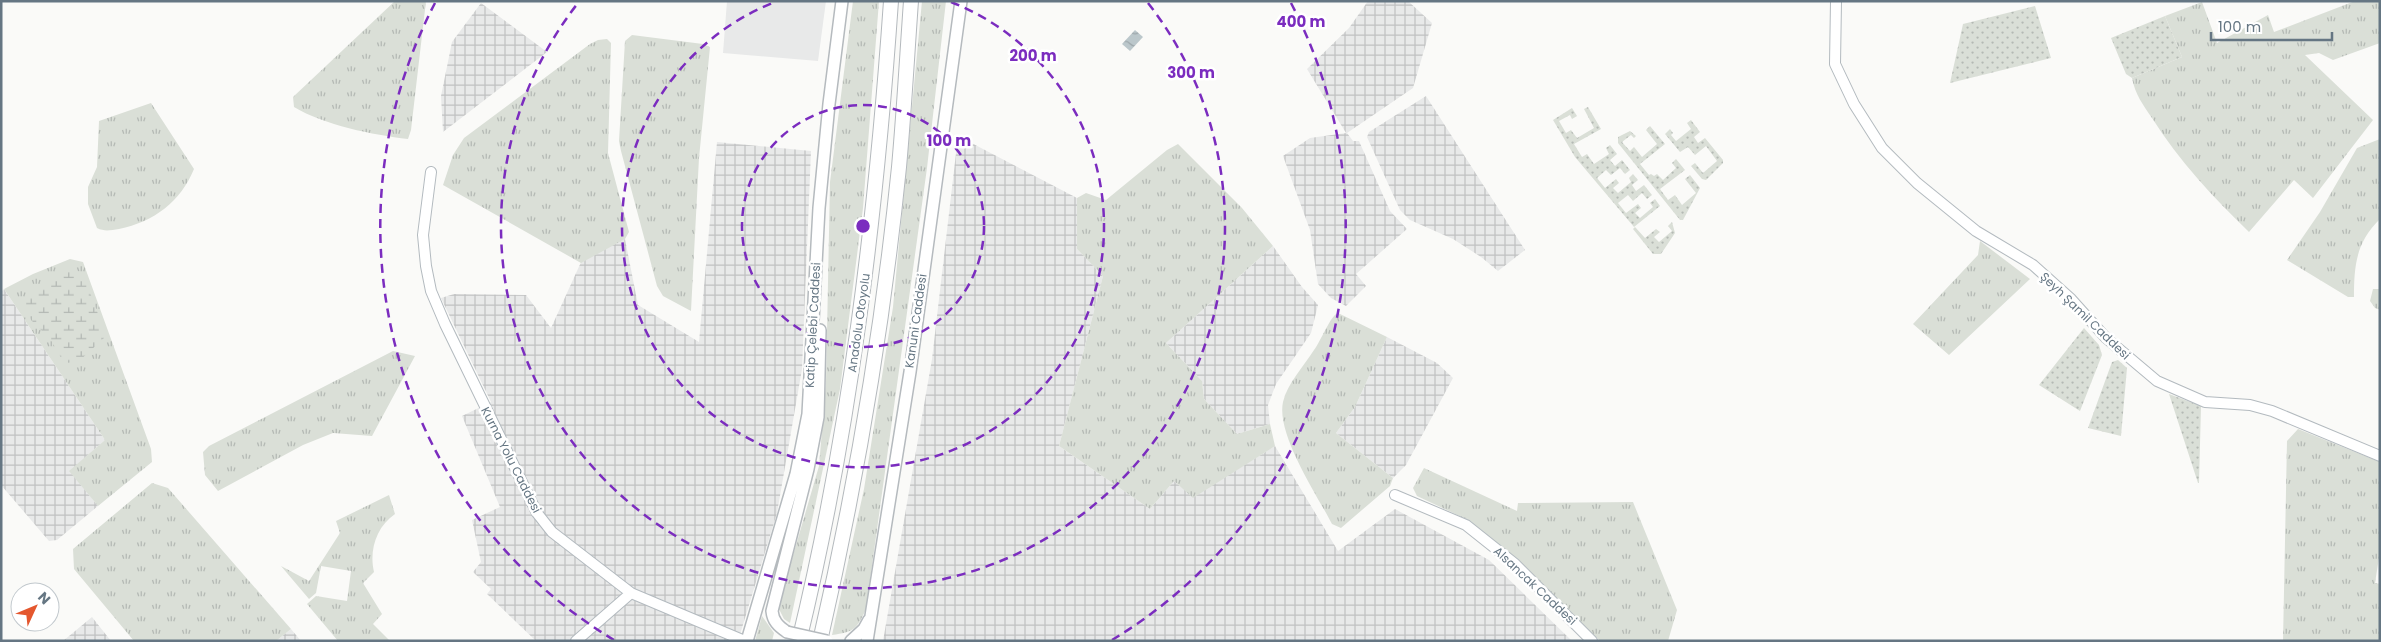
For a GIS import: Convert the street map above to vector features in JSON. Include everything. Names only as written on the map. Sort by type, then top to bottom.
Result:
[{"type":"highway","name":"Anadolu Otoyolu","points":[[799,641],[833,482],[854,358],[879,157],[891,1]]},
{"type":"highway","name":"Anadolu Otoyolu","points":[[820,641],[854,478],[880,318],[899,167],[912,1]]},
{"type":"main road","name":"Katip Çelebi Caddesi","points":[[746,641],[803,445],[809,398],[819,208],[832,76],[842,1]]},
{"type":"main road","name":"Kanuni Caddesi","points":[[867,641],[910,372],[961,1]]},
{"type":"main road","points":[[819,208],[820,352],[818,417],[808,468],[772,611],[773,618],[778,627],[786,632],[827,641]]},
{"type":"main road","points":[[851,641],[864,630],[872,616]]},
{"type":"street","name":"Şeyh Şamil Caddesi","points":[[1836,1],[1835,64],[1854,104],[1882,148],[1917,183],[1976,231],[2033,265],[2071,299],[2106,338],[2157,381],[2205,402],[2250,405],[2272,411],[2380,456]]},
{"type":"street","name":"Kurna Yolu Caddesi","points":[[431,172],[424,249],[431,291],[445,324],[537,513],[552,532],[631,593],[746,641]]},
{"type":"street","name":"Alsancak Caddesi","points":[[1395,495],[1466,525],[1514,564],[1592,641]]},
{"type":"street","points":[[576,641],[631,593]]},
{"type":"shaded area","points":[[727,1],[826,1],[818,61],[723,53]]},
{"type":"shaded area","points":[[1368,1],[1408,1],[1432,23],[1413,88],[1347,133],[1353,141],[1359,141],[1390,211],[1407,229],[1356,274],[1366,286],[1346,306],[1331,298],[1318,284],[1310,230],[1283,156],[1310,138],[1346,133],[1307,69],[1349,28]]},
{"type":"shaded area","points":[[481,3],[547,52],[443,132],[441,96],[452,42]]},
{"type":"shaded area","points":[[1426,96],[1525,250],[1498,271],[1481,257],[1453,239],[1410,220],[1400,210],[1367,137],[1369,132]]},
{"type":"shaded area","points":[[958,136],[1077,198],[1077,249],[1103,276],[1059,446],[1150,509],[1174,481],[1193,497],[1275,446],[1338,551],[1395,509],[1489,560],[1572,641],[883,641],[932,359]]},
{"type":"shaded area","points":[[717,142],[811,151],[802,369],[777,513],[738,641],[536,641],[487,594],[491,589],[473,572],[481,562],[472,520],[500,507],[462,416],[491,402],[441,298],[454,294],[526,295],[551,328],[582,260],[625,239],[638,305],[699,342]]},
{"type":"shaded area","points":[[1273,246],[1302,287],[1318,305],[1311,333],[1276,384],[1268,405],[1270,424],[1237,434],[1204,399],[1202,381],[1166,343]]},
{"type":"shaded area","points":[[4,289],[105,440],[70,471],[98,506],[57,540],[49,541],[1,485],[1,292]]},
{"type":"shaded area","points":[[1387,337],[1437,363],[1453,378],[1406,465],[1393,478],[1336,433],[1355,407]]},
{"type":"shaded area","points":[[92,617],[111,641],[63,641]]},
{"type":"shaded area","points":[[291,629],[301,641],[276,641]]},
{"type":"green space","points":[[395,1],[426,1],[411,130],[408,139],[380,135],[334,124],[294,107],[293,97]]},
{"type":"green space","points":[[853,1],[879,1],[863,208],[840,389],[790,623],[784,619],[778,607],[819,466],[826,382],[830,182]]},
{"type":"green space","points":[[922,1],[946,1],[927,168],[866,609],[854,628],[850,631],[832,635],[864,489],[893,307]]},
{"type":"green space","points":[[2355,1],[2380,1],[2380,43],[2333,60],[2319,53],[2305,55],[2373,120],[2313,198],[2294,180],[2249,232],[2210,192],[2173,149],[2143,104],[2135,89],[2132,78],[2182,57],[2165,16],[2202,2],[2217,43],[2268,15],[2274,32]]},
{"type":"green space","points":[[2035,6],[2051,58],[1950,83],[1963,24]]},
{"type":"green space","points":[[2165,16],[2182,57],[2132,78],[2126,74],[2111,38]]},
{"type":"green space","points":[[632,35],[703,44],[710,47],[699,158],[691,311],[663,296],[657,286],[621,151],[619,141],[625,41]]},
{"type":"green space","points":[[607,39],[611,43],[608,153],[629,232],[625,239],[581,263],[443,185],[453,155],[464,138],[590,44],[598,40]]},
{"type":"green space","points":[[151,103],[194,169],[182,191],[155,215],[132,226],[119,229],[97,228],[88,204],[88,187],[97,167],[99,121]]},
{"type":"green space","points":[[1588,107],[1601,129],[1574,144],[1582,157],[1587,154],[1594,164],[1609,154],[1606,148],[1610,145],[1617,154],[1610,160],[1615,166],[1622,160],[1630,170],[1625,174],[1620,168],[1611,175],[1606,170],[1597,178],[1605,188],[1616,179],[1619,183],[1613,188],[1618,193],[1631,182],[1629,178],[1633,174],[1638,180],[1632,185],[1636,191],[1644,185],[1652,195],[1647,199],[1642,193],[1633,201],[1628,195],[1618,203],[1626,213],[1638,204],[1641,208],[1635,213],[1640,218],[1653,207],[1650,203],[1655,199],[1660,206],[1634,227],[1575,157],[1553,120],[1572,108],[1577,116],[1572,119],[1570,115],[1559,121],[1566,133],[1571,130],[1577,138],[1594,128],[1584,109]]},
{"type":"green space","points":[[1691,120],[1700,132],[1694,137],[1698,143],[1705,138],[1723,160],[1723,163],[1706,180],[1702,179],[1691,166],[1695,163],[1703,173],[1717,161],[1706,146],[1695,155],[1688,147],[1680,152],[1665,134],[1670,129],[1673,133],[1671,135],[1676,141],[1691,129],[1687,123]]},
{"type":"green space","points":[[1650,126],[1665,144],[1640,164],[1649,175],[1654,176],[1657,174],[1663,180],[1676,168],[1672,163],[1676,159],[1685,170],[1660,189],[1668,200],[1675,195],[1682,205],[1696,193],[1685,179],[1690,175],[1700,188],[1683,220],[1680,220],[1618,143],[1618,137],[1630,131],[1636,136],[1634,138],[1631,135],[1622,142],[1630,151],[1634,147],[1642,157],[1657,144],[1646,130]]},
{"type":"green space","points":[[2380,139],[2380,219],[2361,246],[2356,265],[2354,297],[2348,297],[2287,260],[2320,212],[2357,148]]},
{"type":"green space","points":[[1178,144],[1242,208],[1273,246],[1166,343],[1202,381],[1204,399],[1237,434],[1270,424],[1275,446],[1193,498],[1174,481],[1150,509],[1059,446],[1103,276],[1077,249],[1077,198],[1086,193],[1106,200],[1167,150]]},
{"type":"green space","points":[[1672,222],[1675,233],[1661,254],[1653,254],[1633,229],[1635,227],[1645,238],[1656,229],[1660,232],[1654,237],[1659,242],[1672,231],[1668,226]]},
{"type":"green space","points":[[1980,241],[2030,279],[1949,355],[1913,324],[1978,255]]},
{"type":"green space","points":[[70,259],[83,262],[151,449],[152,462],[98,506],[69,471],[105,440],[4,289],[33,274]]},
{"type":"green space","points":[[71,267],[83,274],[101,322],[104,338],[78,362],[64,363],[51,340],[31,320],[22,302],[30,291]]},
{"type":"green space","points":[[2373,289],[2380,289],[2380,310],[2375,308],[2370,301]]},
{"type":"green space","points":[[1338,313],[1387,337],[1355,407],[1336,433],[1393,478],[1390,486],[1341,528],[1332,524],[1299,464],[1291,447],[1282,415],[1283,402],[1288,389],[1317,346],[1332,319]]},
{"type":"green space","points":[[2084,328],[2099,345],[2102,355],[2080,411],[2039,385]]},
{"type":"green space","points":[[393,351],[415,356],[372,436],[333,433],[303,445],[218,491],[205,475],[203,452],[209,446]]},
{"type":"green space","points":[[2118,360],[2127,368],[2121,436],[2088,428],[2112,362]]},
{"type":"green space","points":[[2169,394],[2201,406],[2199,483],[2198,483]]},
{"type":"green space","points":[[2298,429],[2380,462],[2380,551],[2375,583],[2380,584],[2380,641],[2283,641],[2287,441]]},
{"type":"green space","points":[[1424,468],[1517,511],[1518,503],[1633,502],[1677,610],[1668,641],[1600,641],[1519,560],[1468,520],[1417,496],[1413,488]]},
{"type":"green space","points":[[152,483],[168,488],[291,629],[276,641],[134,641],[74,569],[73,549]]},
{"type":"green space","points":[[389,495],[395,514],[388,519],[379,533],[373,548],[374,572],[363,583],[382,614],[373,624],[390,641],[338,641],[307,604],[316,596],[347,601],[351,571],[321,566],[316,593],[309,599],[281,566],[309,581],[340,533],[336,521]]},
{"type":"green space","points":[[762,616],[774,633],[772,641],[755,641]]},
{"type":"water","points":[[1135,30],[1143,37],[1130,51],[1122,44]]}]
